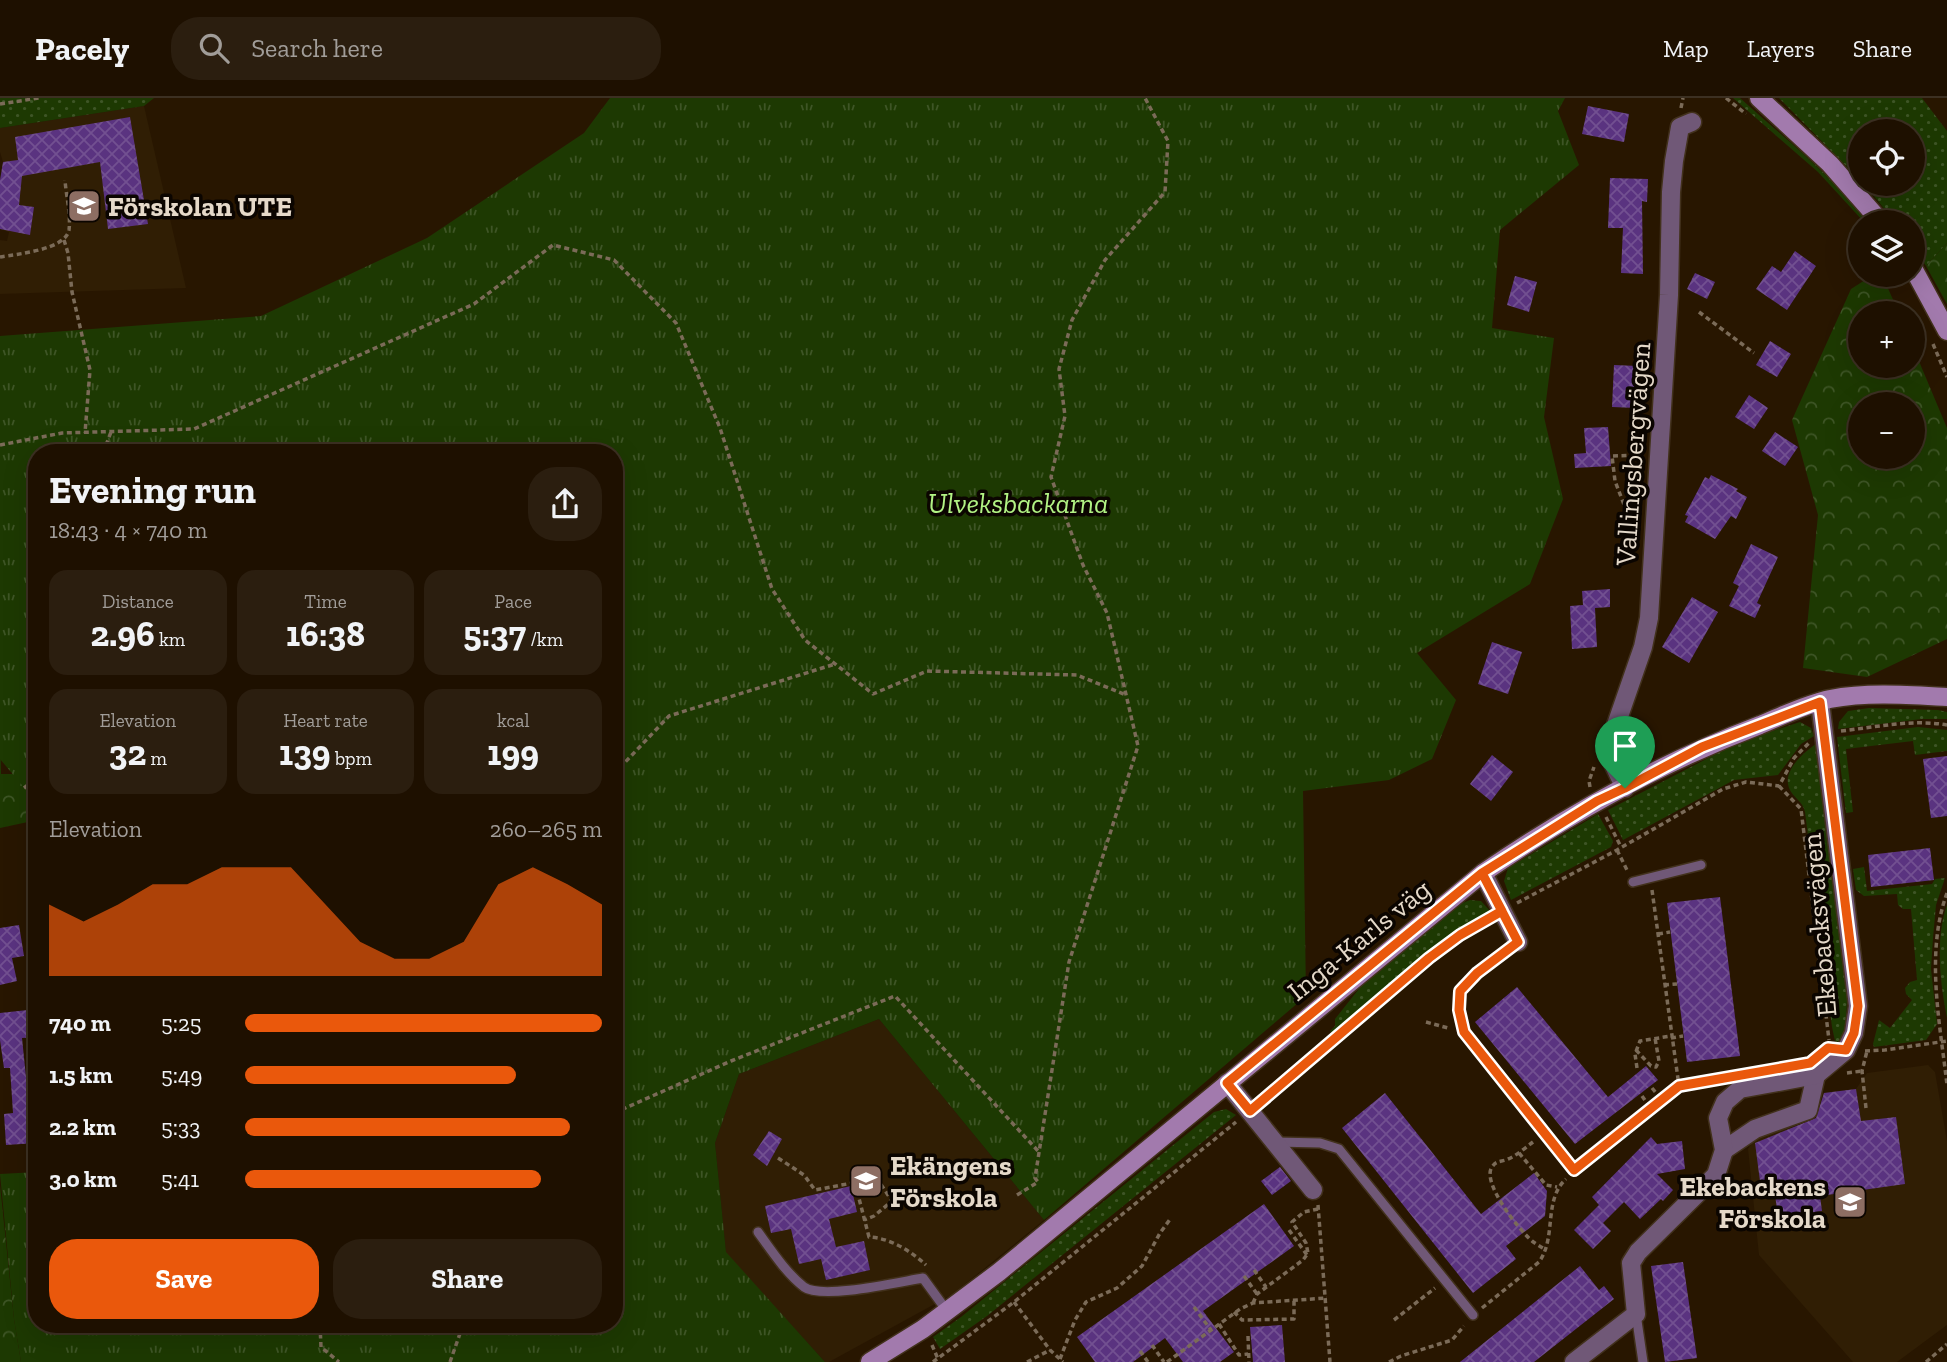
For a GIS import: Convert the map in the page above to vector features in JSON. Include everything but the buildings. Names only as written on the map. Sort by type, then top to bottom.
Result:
[{"type":"street","points":[[1759,98],[1830,164],[1872,210]]},
{"type":"street","name":"Vallingsbergvägen","points":[[1625,788],[1606,751],[1643,648],[1649,618],[1674,160],[1680,127],[1692,122]]},
{"type":"street","points":[[1923,287],[1947,331]]},
{"type":"street","name":"Inga-Karls väg","points":[[870,1362],[947,1311],[999,1272],[1482,873],[1597,801],[1702,747],[1820,702],[1875,694],[1947,697]]},
{"type":"street","name":"Ekebacksvägen","points":[[1724,1150],[1718,1118],[1725,1102],[1740,1089],[1816,1075],[1846,1050],[1854,1033],[1858,1006],[1820,702]]},
{"type":"street","points":[[1482,873],[1518,942]]},
{"type":"street","points":[[1574,1362],[1636,1314],[1631,1263],[1638,1252],[1716,1175],[1724,1150],[1755,1129],[1808,1110],[1816,1075]]},
{"type":"street","points":[[1227,1083],[1313,1190]]},
{"type":"lane","points":[[1633,883],[1701,864]]},
{"type":"lane","points":[[1518,942],[1477,973],[1460,991],[1459,1010],[1464,1032],[1574,1170]]},
{"type":"lane","points":[[1275,1142],[1320,1143],[1339,1149],[1474,1315]]},
{"type":"lane","points":[[758,1232],[805,1288],[817,1292],[923,1278]]},
{"type":"lane","points":[[923,1278],[929,1268]]},
{"type":"lane","points":[[923,1278],[947,1311]]},
{"type":"lane","points":[[1636,1314],[1643,1362]]},
{"type":"path","points":[[0,104],[39,98]]},
{"type":"path","points":[[1017,1195],[1038,1182],[1035,1178],[1069,962],[1138,746],[1107,613],[1083,565],[1051,477],[1065,416],[1059,369],[1072,320],[1105,260],[1165,192],[1168,141],[1145,98]]},
{"type":"path","points":[[1726,98],[1747,115]]},
{"type":"path","points":[[0,257],[52,246],[64,240],[69,230],[65,180]]},
{"type":"path","points":[[64,240],[72,292],[90,370],[85,433]]},
{"type":"path","points":[[0,445],[62,433],[194,429],[474,304],[553,245],[614,260],[676,323],[720,428],[772,589],[805,640],[873,694],[927,671],[1077,675],[1126,695]]},
{"type":"path","points":[[1699,312],[1754,353]]},
{"type":"path","points":[[106,444],[111,432]]},
{"type":"path","points":[[1633,528],[1615,481],[1612,456],[1660,454]]},
{"type":"path","points":[[623,765],[669,716],[835,664]]},
{"type":"path","points":[[1779,786],[1802,748],[1825,733],[1902,723],[1930,722],[1947,725]]},
{"type":"path","points":[[933,1362],[1014,1302],[1250,1111],[1429,958],[1460,935],[1723,789],[1745,782],[1779,786],[1801,809],[1829,1034],[1828,1048],[1867,1051],[1945,1041]]},
{"type":"path","points":[[24,788],[28,785]]},
{"type":"path","points":[[1603,811],[1633,883]]},
{"type":"path","points":[[1651,879],[1679,1086]]},
{"type":"path","points":[[1947,893],[1939,923],[1936,966],[1947,1084]]},
{"type":"path","points":[[1658,934],[1670,932]]},
{"type":"path","points":[[1664,985],[1677,984]]},
{"type":"path","points":[[623,1109],[731,1061],[895,996],[1039,1152]]},
{"type":"path","points":[[1426,1022],[1464,1032]]},
{"type":"path","points":[[1945,1041],[1947,1032]]},
{"type":"path","points":[[1637,1068],[1635,1049],[1640,1041],[1684,1036]]},
{"type":"path","points":[[1635,1049],[1651,1066],[1656,1067],[1659,1061],[1656,1038]]},
{"type":"path","points":[[1866,1108],[1862,1071],[1870,1041]]},
{"type":"path","points":[[1841,1074],[1862,1071]]},
{"type":"path","points":[[1389,1362],[1452,1340],[1474,1315],[1539,1262],[1546,1250],[1557,1187],[1574,1170],[1679,1086],[1731,1077]]},
{"type":"path","points":[[1653,1088],[1662,1100]]},
{"type":"path","points":[[1642,1096],[1651,1109]]},
{"type":"path","points":[[1544,1133],[1519,1153],[1495,1163],[1489,1170],[1489,1181],[1495,1193],[1532,1241],[1546,1250]]},
{"type":"path","points":[[1519,1153],[1546,1185],[1557,1187]]},
{"type":"path","points":[[778,1158],[804,1175],[815,1190],[878,1180],[892,1200],[874,1216],[864,1220]]},
{"type":"path","points":[[855,1184],[869,1237],[878,1237],[912,1252],[929,1268]]},
{"type":"path","points":[[1313,1190],[1320,1209],[1330,1362]]},
{"type":"path","points":[[1307,1255],[1306,1243],[1292,1223],[1304,1212],[1320,1209]]},
{"type":"path","points":[[1014,1302],[1050,1350],[1062,1360],[1075,1320],[1086,1302],[1117,1288],[1142,1266],[1171,1218]]},
{"type":"path","points":[[1289,1230],[1307,1255]]},
{"type":"path","points":[[1253,1303],[1257,1294],[1307,1255]]},
{"type":"path","points":[[1254,1270],[1266,1287]]},
{"type":"path","points":[[1244,1276],[1257,1294]]},
{"type":"path","points":[[1394,1320],[1445,1280]]},
{"type":"path","points":[[1153,1345],[1166,1362],[1234,1312],[1253,1303],[1327,1298]]},
{"type":"path","points":[[1234,1312],[1242,1320],[1294,1319],[1294,1300]]},
{"type":"path","points":[[1194,1307],[1211,1330]]},
{"type":"path","points":[[1219,1324],[1239,1355],[1248,1354]]},
{"type":"path","points":[[320,1333],[321,1347],[339,1362]]},
{"type":"path","points":[[450,1362],[460,1333]]},
{"type":"path","points":[[1248,1336],[1249,1362]]},
{"type":"path","points":[[929,1339],[938,1359]]},
{"type":"path","points":[[1926,1362],[1947,1344]]},
{"type":"path","points":[[1027,1362],[1050,1350]]},
{"type":"path","points":[[1140,1351],[1148,1362]]},
{"type":"shaded area","name":"Förskolan UTE","points":[[144,106],[186,288],[0,294],[0,240],[7,241],[9,232],[0,229],[0,182],[3,162],[0,152],[0,128]]},
{"type":"shaded area","name":"Ekängens Förskola","points":[[879,1019],[1044,1220],[953,1294],[825,1362],[726,1253],[715,1143],[739,1074]]},
{"type":"shaded area","name":"Ekebackens Förskola","points":[[1928,1065],[1935,1072],[1947,1141],[1947,1325],[1897,1362],[1853,1362],[1759,1255],[1748,1149],[1754,1139],[1766,1131],[1826,1123],[1822,1093],[1856,1089],[1867,1073]]},
{"type":"green space","points":[[0,98],[154,98],[144,106],[0,128]]},
{"type":"green space","name":"Ulveksbackarna","points":[[610,98],[1565,98],[1558,111],[1579,165],[1500,230],[1492,328],[1554,338],[1544,417],[1563,499],[1530,584],[1417,653],[1456,700],[1432,759],[1389,780],[1303,791],[1306,996],[1044,1220],[879,1019],[739,1074],[715,1143],[726,1252],[825,1362],[21,1362],[14,1319],[0,1174],[28,1172],[28,1333],[623,1333],[623,444],[28,444],[28,792],[0,759],[0,336],[261,316],[427,238],[584,133]]},
{"type":"green space","points":[[1733,98],[1740,98],[1807,157],[1859,210],[1853,210],[1818,172]]},
{"type":"green space","points":[[1779,98],[1922,98],[1947,131],[1947,243],[1926,266],[1925,210],[1885,210],[1874,196],[1925,196],[1925,119],[1848,119],[1848,168]]},
{"type":"green space","points":[[1947,243],[1947,304],[1926,266]]},
{"type":"green space","points":[[1887,287],[1894,301],[1848,301],[1848,378],[1925,378],[1925,376],[1947,428],[1947,639],[1867,677],[1803,668],[1818,515],[1792,420],[1851,289]]},
{"type":"green space","points":[[0,707],[1,774],[28,774],[28,822],[0,828]]},
{"type":"green space","points":[[1869,708],[1938,710],[1947,712],[1947,719],[1922,719],[1838,729],[1839,722],[1848,711]]},
{"type":"green space","points":[[1800,722],[1811,728],[1814,736],[1801,744],[1778,775],[1734,780],[1623,840],[1608,810],[1739,742]]},
{"type":"green space","points":[[1918,727],[1947,730],[1947,751],[1915,755],[1913,741],[1846,749],[1853,812],[1846,813],[1837,737]]},
{"type":"green space","points":[[1819,742],[1847,979],[1846,1019],[1840,1043],[1835,1041],[1832,1027],[1805,812],[1789,788],[1788,781],[1796,761]]},
{"type":"green space","points":[[1598,814],[1613,841],[1611,847],[1511,900],[1504,881],[1508,868]]},
{"type":"green space","points":[[1864,867],[1867,891],[1932,884],[1935,879],[1945,878],[1936,905],[1931,969],[1937,1024],[1926,1040],[1874,1047],[1879,1020],[1890,1028],[1912,1000],[1906,994],[1905,988],[1910,982],[1917,980],[1911,909],[1903,909],[1898,905],[1897,894],[1864,896],[1856,890],[1853,869]]},
{"type":"green space","points":[[1470,900],[1481,901],[1491,912],[1428,952],[1336,1037],[1330,1031],[1335,1026],[1335,1019],[1366,980],[1455,906]]},
{"type":"green space","points":[[1947,905],[1947,1018],[1942,991],[1940,946]]},
{"type":"green space","points":[[1226,1109],[1236,1115],[987,1316],[940,1349],[933,1337],[1214,1112]]},
{"type":"green space","points":[[0,1185],[14,1319],[21,1362],[0,1362]]},
{"type":"place","name":"Förskolan UTE","points":[[84,206]]},
{"type":"place","name":"Ekängens Förskola","points":[[866,1181]]},
{"type":"place","name":"Ekebackens Förskola","points":[[1850,1202]]},
{"type":"route","points":[[1625,788],[1597,801],[1482,873],[1502,911],[1460,935],[1429,958],[1250,1111],[1227,1083],[1482,873],[1518,942],[1477,973],[1460,991],[1459,1010],[1464,1032],[1574,1170],[1679,1086],[1810,1063],[1828,1048],[1846,1050],[1854,1033],[1858,1006],[1820,702],[1702,747],[1625,788]]}]
